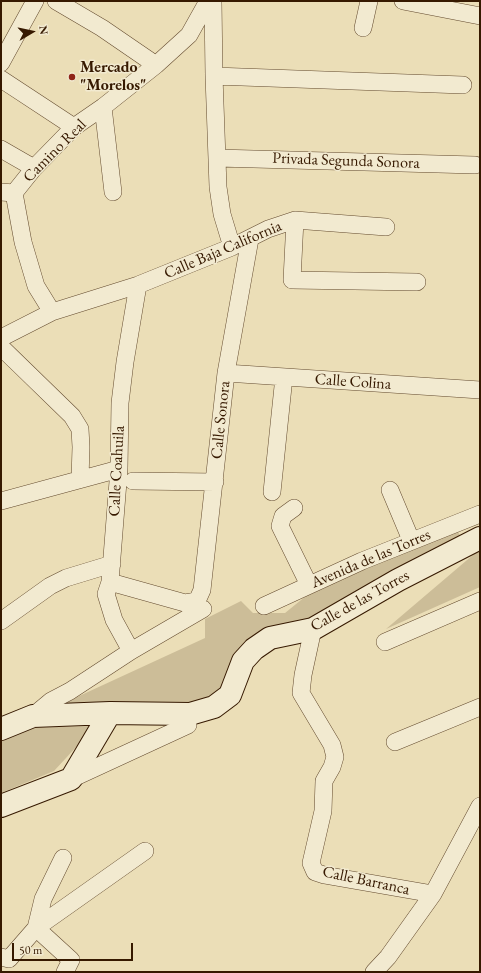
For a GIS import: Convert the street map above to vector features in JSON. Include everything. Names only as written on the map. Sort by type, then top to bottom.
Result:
[{"type":"street","points":[[1,63],[35,1]]},
{"type":"street","points":[[56,1],[102,28],[156,65]]},
{"type":"street","name":"Camino Real","points":[[8,192],[74,127],[103,107],[156,65],[189,35],[208,1]]},
{"type":"street","points":[[213,1],[218,187],[222,214],[232,247]]},
{"type":"street","points":[[363,28],[369,1]]},
{"type":"street","points":[[403,1],[480,16]]},
{"type":"street","points":[[214,76],[463,85]]},
{"type":"street","points":[[1,79],[74,127]]},
{"type":"street","points":[[103,107],[113,192]]},
{"type":"street","points":[[1,149],[34,168]]},
{"type":"street","name":"Privada Segunda Sonora","points":[[217,158],[475,165]]},
{"type":"street","points":[[8,192],[36,286],[52,312]]},
{"type":"street","points":[[295,220],[386,226]]},
{"type":"street","name":"Calle Baja California","points":[[1,338],[52,312],[138,285],[232,247],[268,229],[295,220],[292,280],[417,282]]},
{"type":"street","name":"Calle Sonora","points":[[200,605],[215,482],[226,373],[250,239]]},
{"type":"street","name":"Calle Coahuila","points":[[131,651],[114,620],[106,594],[110,582],[112,564],[119,469],[120,403],[125,362],[138,285]]},
{"type":"street","points":[[1,347],[72,416],[80,429],[82,447],[80,480]]},
{"type":"street","name":"Calle Colina","points":[[226,373],[480,390]]},
{"type":"street","points":[[272,492],[284,377]]},
{"type":"street","points":[[1,501],[119,469]]},
{"type":"street","points":[[133,481],[215,482]]},
{"type":"street","points":[[390,490],[411,540]]},
{"type":"street","points":[[294,508],[283,516],[280,526],[309,585]]},
{"type":"street","name":"Avenida de las Torres","points":[[264,606],[362,560],[480,514]]},
{"type":"street","name":"Calle de las Torres","points":[[110,713],[190,714],[214,708],[230,695],[244,661],[254,649],[270,638],[313,629],[398,580],[480,538]]},
{"type":"street","points":[[1,621],[50,586],[66,578],[112,564]]},
{"type":"street","points":[[110,582],[185,603],[200,605]]},
{"type":"street","points":[[385,642],[480,600]]},
{"type":"street","points":[[1,729],[33,716],[51,701],[70,691],[200,605]]},
{"type":"street","name":"Calle Barranca","points":[[313,629],[302,675],[301,693],[332,745],[334,757],[332,767],[324,781],[323,811],[311,863],[316,872],[324,875],[433,894]]},
{"type":"street","points":[[395,742],[480,707]]},
{"type":"street","points":[[33,716],[110,713]]},
{"type":"street","points":[[72,779],[110,713]]},
{"type":"street","points":[[1,806],[72,779],[188,725]]},
{"type":"street","points":[[374,972],[388,957],[433,894],[480,806]]},
{"type":"street","points":[[5,958],[36,928],[145,851]]},
{"type":"street","points":[[36,928],[43,899],[63,858]]},
{"type":"street","points":[[36,928],[71,960],[65,972]]},
{"type":"shaded area","points":[[456,528],[463,541],[308,627],[265,636],[223,686],[209,698],[193,705],[69,710],[64,703],[205,638],[205,619],[241,601],[253,613],[285,613],[306,596]]},
{"type":"shaded area","points":[[480,549],[480,587],[386,629]]},
{"type":"shaded area","points":[[88,726],[90,732],[54,771],[1,793],[1,738],[24,728]]},
{"type":"place","name":"Mercado \"Morelos\"","points":[[72,77]]}]
